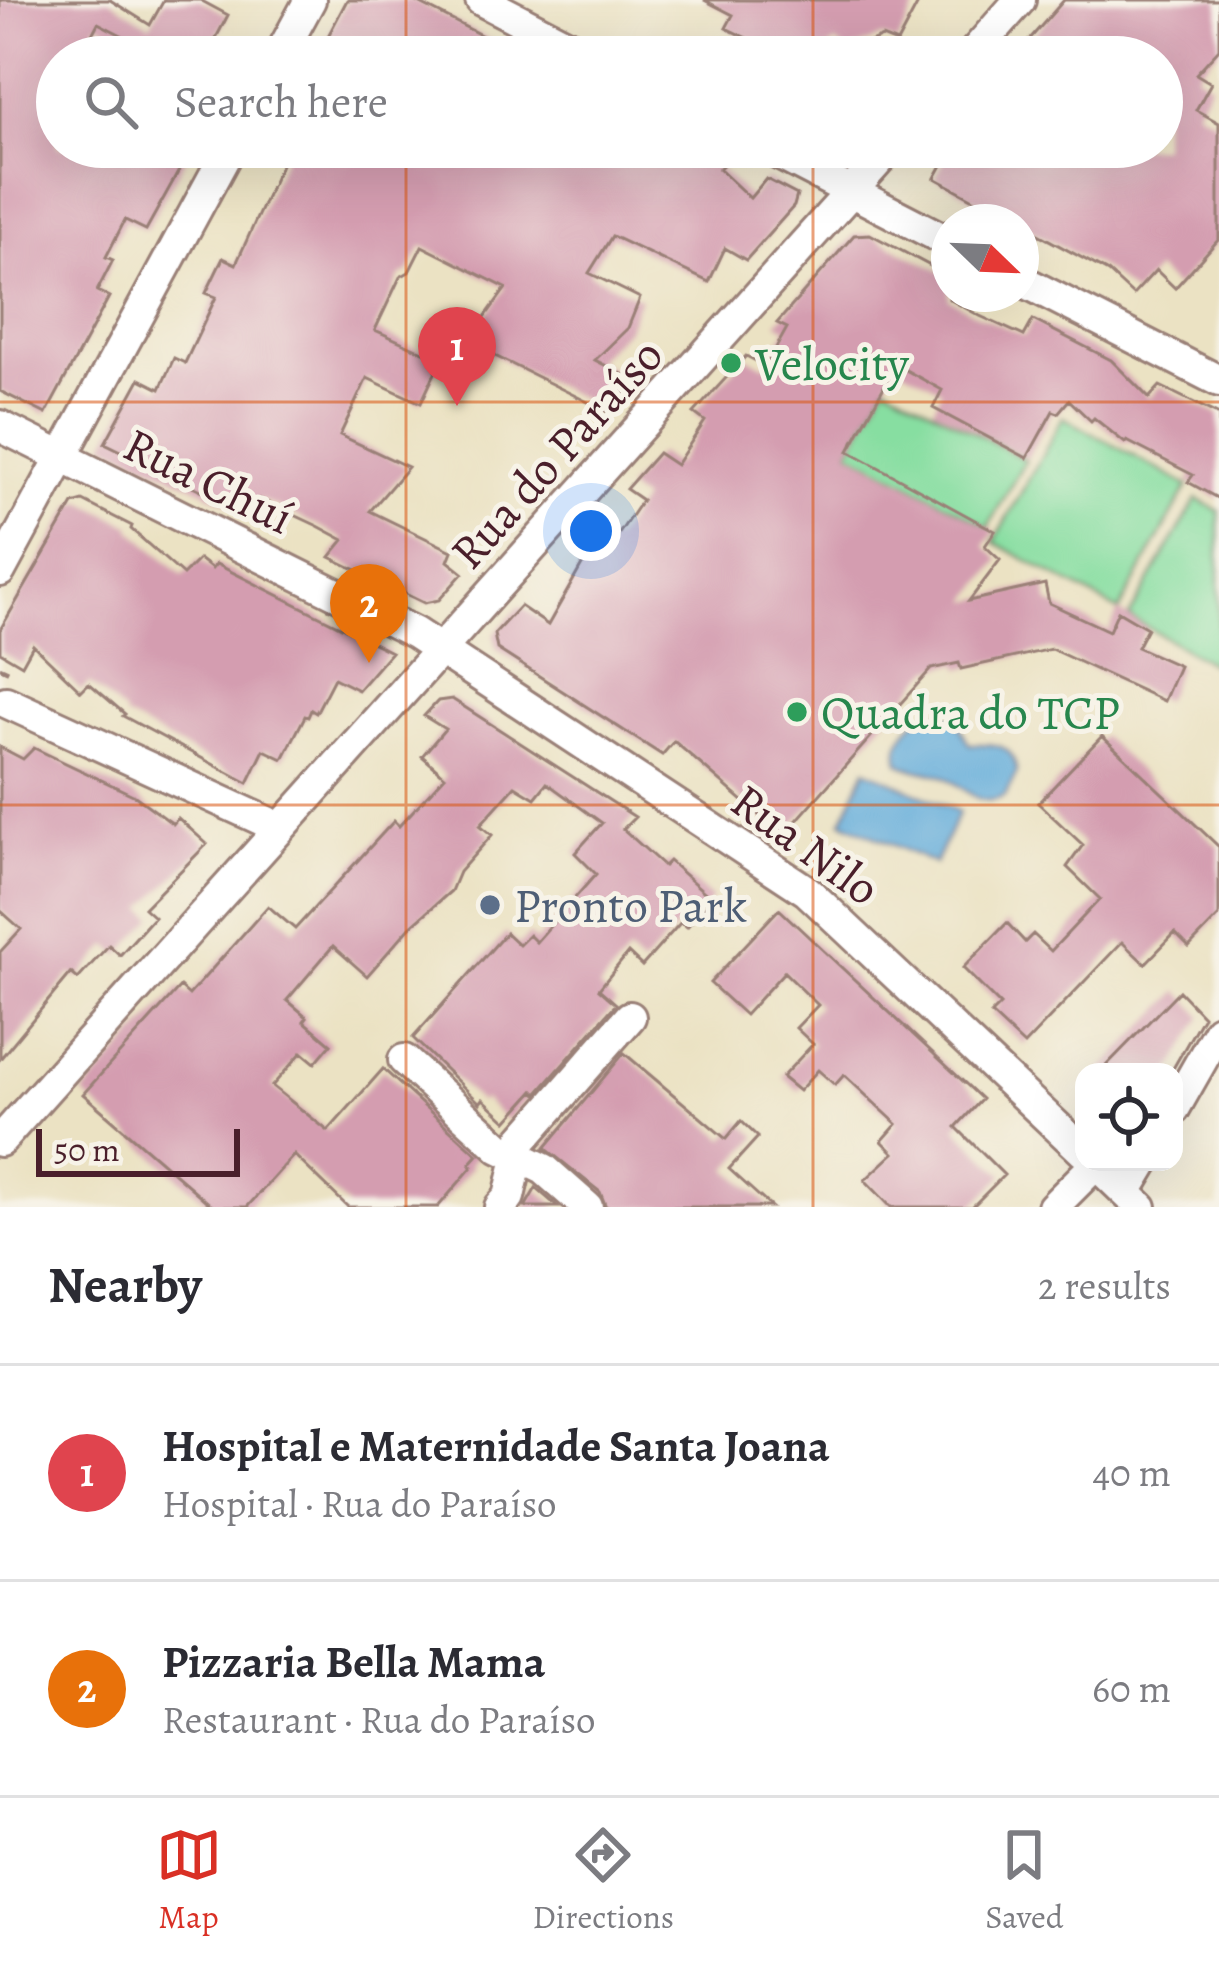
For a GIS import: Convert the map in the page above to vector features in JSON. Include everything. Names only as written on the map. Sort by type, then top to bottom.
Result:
[{"type":"street","points":[[290,36],[310,0]]},
{"type":"street","points":[[481,0],[550,36]]},
{"type":"street","points":[[988,36],[1020,0]]},
{"type":"street","points":[[0,571],[219,168]]},
{"type":"street","points":[[807,168],[931,233]]},
{"type":"street","name":"Rua do Paraíso","points":[[0,1141],[872,168]]},
{"type":"street","points":[[1039,289],[1219,382]]},
{"type":"street","name":"Rua Chuí","points":[[0,426],[415,633],[441,651]]},
{"type":"street","name":"Rua Nilo","points":[[441,651],[807,891],[1075,1145]]},
{"type":"street","points":[[6,702],[280,828]]},
{"type":"street","points":[[500,1207],[509,1197],[522,1140],[630,1017]]},
{"type":"street","points":[[1183,1093],[1219,1030]]},
{"type":"street","points":[[404,1060],[500,1148],[544,1169],[586,1207]]},
{"type":"street","points":[[1053,1207],[1082,1171]]},
{"type":"street","name":"Rua Nilo","points":[[1103,1171],[1133,1199]]},
{"type":"green space","points":[[886,384],[1025,460],[988,527],[849,451]]},
{"type":"green space","points":[[1063,417],[1188,486],[1119,611],[994,542]]},
{"type":"green space","points":[[1197,499],[1219,511],[1219,668],[1129,617]]},
{"type":"water","points":[[939,713],[956,719],[969,744],[994,745],[1011,755],[1017,772],[1005,796],[978,798],[949,779],[900,763],[900,745],[908,729],[921,718]]},
{"type":"water","points":[[866,769],[959,812],[935,864],[842,821]]},
{"type":"building","points":[[0,0],[110,0],[150,25],[164,0],[200,0],[228,15],[217,36],[123,36],[98,23],[91,36],[36,36],[36,168],[180,168],[146,230],[125,220],[106,257],[113,260],[97,291],[109,297],[46,414],[0,391]]},
{"type":"building","points":[[347,0],[413,0],[482,36],[328,36]]},
{"type":"building","points":[[704,0],[920,0],[901,36],[743,36],[726,28],[733,15]]},
{"type":"building","points":[[1064,0],[1219,0],[1219,49],[1196,74],[1211,83],[1196,110],[1219,123],[1219,239],[1175,288],[1156,270],[1133,295],[1108,272],[1039,235],[1039,204],[983,204],[935,178],[940,168],[1183,168],[1183,36],[1032,36]]},
{"type":"building","points":[[279,168],[720,168],[750,198],[766,179],[797,195],[794,206],[746,260],[725,248],[709,282],[612,236],[589,273],[640,298],[628,328],[595,360],[636,381],[608,412],[467,342],[506,288],[422,246],[409,272],[400,277],[375,330],[441,360],[421,403],[367,378],[340,435],[408,467],[370,511],[452,551],[448,561],[463,573],[439,600],[424,603],[330,557],[344,540],[318,526],[260,499],[252,515],[105,443],[140,379],[160,389],[174,358],[185,363],[216,297],[206,293],[223,258],[236,264]]},
{"type":"building","points":[[870,234],[931,266],[931,312],[973,312],[1024,336],[1033,320],[1111,360],[1149,398],[1160,386],[1219,415],[1219,499],[1188,482],[1193,475],[1125,443],[1069,400],[1058,413],[1053,411],[1027,458],[933,408],[942,390],[902,368],[898,375],[892,372],[849,451],[995,531],[985,546],[1000,560],[969,601],[1045,584],[1049,603],[1109,631],[1118,611],[1147,628],[1137,647],[1179,666],[1164,701],[1051,649],[961,669],[959,663],[931,669],[783,836],[674,741],[662,755],[497,649],[494,634],[520,606],[548,625],[587,556],[574,548],[592,527],[614,541],[642,500],[626,489],[658,453],[676,465],[705,421],[694,413],[746,356],[766,366],[787,328],[777,323],[854,235]]},
{"type":"building","points":[[83,501],[132,526],[183,575],[199,559],[212,569],[216,564],[391,652],[358,690],[334,678],[316,713],[311,710],[305,716],[283,759],[264,750],[248,783],[123,716],[89,683],[81,691],[33,645],[22,665],[0,652],[0,630],[73,504]]},
{"type":"building","points":[[452,699],[635,817],[623,829],[664,866],[669,861],[712,899],[687,927],[681,922],[642,966],[628,953],[599,989],[616,1004],[507,1121],[483,1099],[480,1103],[413,1038],[506,933],[519,945],[529,935],[536,942],[596,874],[575,853],[602,823],[547,783],[535,798],[515,786],[480,825],[492,835],[459,872],[451,891],[410,927],[367,976],[333,946],[287,1000],[331,1044],[315,1063],[302,1052],[272,1086],[328,1131],[383,1069],[478,1155],[472,1167],[438,1207],[348,1207],[294,1155],[247,1207],[213,1207],[83,1094],[180,987],[189,995],[268,906],[295,929],[394,821],[399,826],[445,776],[422,756],[445,729],[424,716],[438,701]]},
{"type":"building","points":[[1102,736],[1219,847],[1219,916],[1189,947],[1175,933],[1145,964],[1122,942],[1024,1045],[991,1014],[1000,1005],[963,968],[1007,923],[1025,942],[1033,934],[1051,951],[1100,899],[1067,867],[1083,845],[1038,803]]},
{"type":"building","points":[[0,747],[23,759],[34,748],[135,796],[173,824],[178,818],[207,844],[144,908],[154,917],[120,955],[109,945],[78,979],[71,973],[0,1059],[0,952],[21,929],[0,910]]},
{"type":"building","points":[[779,909],[982,1099],[956,1127],[1004,1175],[972,1207],[891,1207],[865,1180],[894,1153],[882,1141],[897,1124],[844,1075],[835,1085],[818,1070],[799,1091],[782,1077],[813,1044],[796,1028],[818,1005],[784,972],[745,1015],[710,983]]},
{"type":"building","points":[[1179,991],[1203,1016],[1176,1063],[1109,1063]]},
{"type":"building","points":[[624,1053],[726,1139],[741,1121],[758,1137],[729,1169],[771,1207],[606,1207],[600,1192],[545,1148]]},
{"type":"building","points":[[536,1188],[558,1207],[525,1207]]},
{"type":"place","name":"Velocity","points":[[731,363]]},
{"type":"place","name":"Hospital e Maternidade Santa Joana","points":[[457,406]]},
{"type":"place","name":"Pizzaria Bella Mama","points":[[369,663]]},
{"type":"place","name":"Quadra do TCP","points":[[797,712]]},
{"type":"place","name":"Pronto Park","points":[[490,905]]}]
